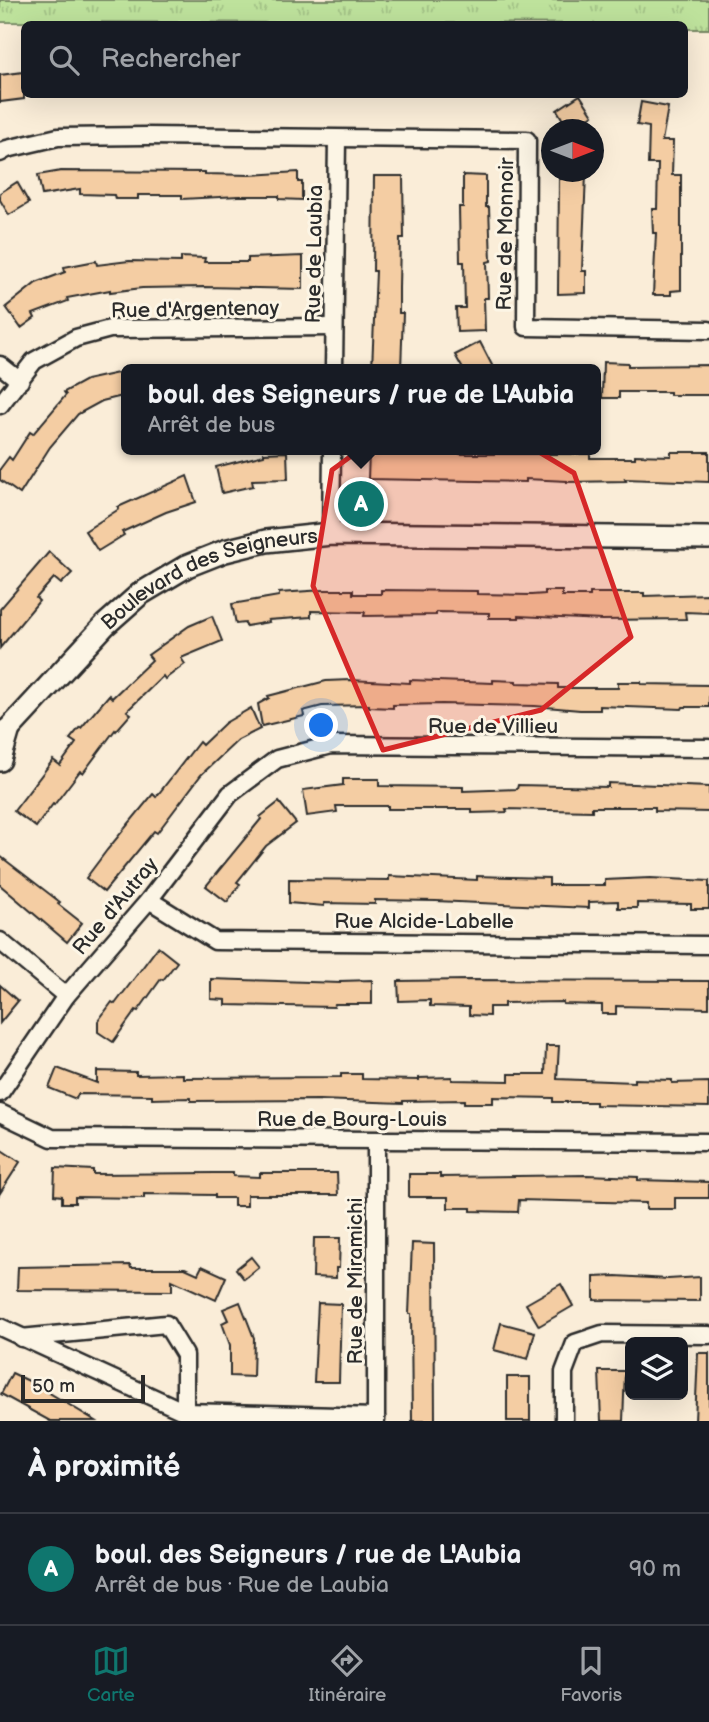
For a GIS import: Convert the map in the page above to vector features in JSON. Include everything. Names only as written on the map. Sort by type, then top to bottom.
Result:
[{"type":"street","points":[[0,153],[58,137],[337,139]]},
{"type":"street","name":"Rue de Monnoir","points":[[337,139],[527,140],[526,327],[709,330]]},
{"type":"street","name":"Rue de Laubia","points":[[334,364],[337,139]]},
{"type":"street","name":"Rue d'Argentenay","points":[[0,405],[34,361],[76,338],[110,329],[334,327]]},
{"type":"street","points":[[0,365],[20,381]]},
{"type":"street","points":[[331,534],[332,455]]},
{"type":"street","name":"Boulevard des Seigneurs","points":[[0,760],[5,732],[105,625],[140,594],[187,566],[225,551],[266,541],[331,534],[709,538]]},
{"type":"street","name":"Rue de Villieu","points":[[278,759],[331,746],[709,748]]},
{"type":"street","name":"Rue d'Autray","points":[[0,1093],[66,996],[149,900],[230,794],[278,759]]},
{"type":"street","name":"Rue Alcide-Labelle","points":[[149,900],[215,940],[709,945]]},
{"type":"street","points":[[0,942],[66,996]]},
{"type":"street","name":"Rue de Bourg-Louis","points":[[0,1113],[52,1138],[709,1142]]},
{"type":"street","name":"Rue de Miramichi","points":[[376,1141],[376,1419]]},
{"type":"street","points":[[20,1338],[166,1324],[185,1355],[185,1412]]},
{"type":"street","points":[[0,1327],[185,1412],[376,1419]]},
{"type":"street","points":[[565,1421],[564,1372],[575,1343],[602,1334],[709,1335]]},
{"type":"highlighted area","points":[[439,392],[574,473],[631,637],[541,710],[383,750],[313,586],[332,470]]},
{"type":"green space","points":[[0,0],[709,0],[709,29],[688,29],[688,21],[0,22]]},
{"type":"building","points":[[21,72],[21,98],[24,99],[0,102],[0,75]]},
{"type":"building","points":[[575,98],[582,98],[593,115],[587,119],[562,119],[557,110]]},
{"type":"building","points":[[641,102],[668,107],[662,141],[673,141],[672,175],[681,175],[681,290],[671,291],[671,295],[653,295],[656,233],[653,233],[652,209],[657,209],[658,164],[648,164],[649,127],[637,125]]},
{"type":"building","points":[[61,171],[250,175],[298,172],[298,182],[302,182],[302,200],[279,199],[279,196],[182,199],[182,195],[138,195],[138,199],[115,199],[114,195],[80,194],[80,189],[42,195],[38,175]]},
{"type":"building","points":[[463,175],[486,176],[491,261],[487,262],[485,331],[457,332],[456,308],[465,308],[464,262],[460,262],[459,207],[463,207]]},
{"type":"building","points":[[374,176],[403,176],[404,238],[400,238],[399,288],[399,313],[403,313],[401,364],[372,364],[376,271],[373,271]]},
{"type":"building","points":[[17,182],[29,203],[9,215],[0,200],[0,193]]},
{"type":"building","points":[[559,182],[586,182],[582,271],[586,271],[586,293],[558,294]]},
{"type":"building","points":[[303,256],[303,289],[204,287],[110,290],[67,298],[68,301],[33,314],[35,318],[21,328],[6,307],[36,283],[65,272],[64,267],[96,261],[97,265],[129,261],[181,262],[181,257],[205,258],[204,262],[248,262],[248,258]]},
{"type":"building","points":[[480,342],[491,364],[460,364],[455,355]]},
{"type":"building","points":[[603,362],[628,363],[628,366],[709,365],[709,395],[619,392],[619,398],[602,398]]},
{"type":"building","points":[[121,372],[121,396],[102,401],[78,414],[50,447],[20,494],[0,480],[0,469],[9,457],[12,460],[30,432],[33,434],[66,395],[64,392],[86,380]]},
{"type":"building","points":[[671,452],[709,452],[709,482],[625,479],[626,481],[567,482],[526,479],[526,482],[368,479],[369,455],[590,455],[590,458],[635,458],[635,455],[671,456]]},
{"type":"building","points":[[264,455],[287,455],[288,479],[252,480],[253,486],[222,493],[216,467]]},
{"type":"building","points":[[187,476],[196,502],[122,532],[124,535],[98,551],[85,531],[119,509],[118,507]]},
{"type":"building","points":[[49,552],[72,573],[61,584],[54,578],[36,598],[39,601],[0,648],[0,609]]},
{"type":"building","points":[[353,590],[353,594],[381,594],[381,590],[477,591],[477,594],[531,595],[545,594],[545,591],[562,591],[562,596],[590,596],[590,593],[644,593],[644,596],[709,594],[709,613],[685,612],[686,619],[602,620],[519,616],[489,618],[489,613],[436,612],[436,615],[364,616],[365,612],[311,611],[311,617],[268,620],[269,622],[246,626],[245,623],[236,624],[232,604],[279,596],[279,593]]},
{"type":"building","points":[[212,616],[222,641],[181,658],[185,664],[165,679],[163,676],[127,711],[131,714],[115,730],[83,773],[80,771],[36,827],[14,811],[53,760],[60,765],[76,743],[70,739],[109,695],[112,698],[152,660],[148,655],[189,626]]},
{"type":"building","points":[[493,680],[558,684],[558,688],[618,688],[618,682],[709,685],[709,707],[682,709],[600,706],[600,710],[580,710],[442,704],[393,705],[393,708],[369,705],[322,706],[303,711],[304,716],[262,726],[258,704],[269,698],[268,696],[326,681],[493,683]]},
{"type":"building","points":[[251,708],[260,729],[238,740],[201,775],[157,833],[154,831],[104,892],[86,878],[153,794],[156,797],[199,742],[202,745],[225,723]]},
{"type":"building","points":[[343,779],[379,779],[379,786],[463,787],[463,791],[517,789],[518,785],[608,787],[608,783],[709,787],[709,812],[655,811],[655,807],[592,807],[592,811],[506,809],[507,812],[472,813],[472,809],[336,806],[337,812],[307,816],[303,790],[343,785]]},
{"type":"building","points":[[279,802],[296,823],[266,846],[237,882],[240,884],[227,902],[206,886],[260,817]]},
{"type":"building","points":[[0,856],[60,902],[58,904],[82,923],[67,942],[0,885]]},
{"type":"building","points":[[389,876],[477,880],[477,876],[549,878],[549,885],[605,885],[605,880],[650,878],[709,881],[709,909],[691,909],[691,904],[637,903],[637,908],[618,908],[618,901],[589,902],[589,908],[436,901],[375,900],[375,904],[324,903],[324,906],[289,903],[289,879],[389,880]]},
{"type":"building","points":[[158,947],[177,962],[113,1042],[98,1032],[98,1021],[112,1002],[115,1004]]},
{"type":"building","points":[[211,979],[340,983],[372,980],[372,1004],[335,1004],[334,1007],[226,1005],[226,1000],[211,999]]},
{"type":"building","points":[[398,981],[709,981],[709,1008],[616,1006],[616,1014],[602,1014],[602,1005],[563,1002],[504,1003],[504,1007],[489,1007],[489,1016],[469,1015],[469,1007],[430,1006],[430,1000],[399,1001]]},
{"type":"building","points":[[0,985],[18,1001],[0,1023]]},
{"type":"building","points":[[546,1046],[559,1046],[557,1079],[709,1082],[709,1107],[596,1105],[596,1102],[553,1102],[553,1098],[493,1097],[493,1103],[464,1103],[464,1100],[403,1103],[319,1100],[191,1101],[191,1098],[152,1099],[152,1095],[78,1094],[76,1099],[49,1088],[57,1068],[97,1083],[97,1071],[136,1072],[136,1075],[183,1074],[183,1078],[341,1077],[341,1074],[362,1074],[362,1079],[419,1080],[452,1077],[452,1080],[509,1081],[509,1074],[545,1074]]},
{"type":"building","points":[[0,1149],[20,1162],[0,1193]]},
{"type":"building","points":[[55,1168],[93,1170],[93,1174],[233,1173],[233,1176],[260,1177],[260,1173],[337,1173],[338,1195],[247,1195],[247,1206],[234,1206],[234,1198],[215,1198],[215,1195],[75,1197],[75,1203],[62,1203],[62,1196],[54,1195]]},
{"type":"building","points":[[409,1174],[440,1174],[440,1177],[587,1175],[709,1182],[709,1198],[675,1198],[675,1209],[646,1209],[646,1203],[519,1200],[518,1212],[471,1211],[471,1208],[448,1208],[448,1197],[409,1197]]},
{"type":"building","points":[[314,1238],[340,1238],[336,1278],[313,1277]]},
{"type":"building","points":[[412,1243],[434,1244],[435,1421],[412,1421],[409,1314]]},
{"type":"building","points":[[251,1257],[259,1267],[244,1279],[236,1269]]},
{"type":"building","points":[[130,1265],[131,1268],[185,1268],[198,1274],[202,1266],[226,1277],[216,1300],[172,1280],[172,1291],[17,1290],[18,1267]]},
{"type":"building","points":[[594,1277],[668,1279],[700,1277],[700,1301],[594,1300]]},
{"type":"building","points":[[561,1284],[573,1306],[539,1326],[526,1304]]},
{"type":"building","points":[[240,1302],[254,1338],[253,1377],[230,1376],[230,1345],[222,1323],[228,1320],[223,1309]]},
{"type":"building","points":[[318,1303],[341,1304],[339,1382],[314,1382]]},
{"type":"building","points":[[501,1323],[535,1332],[528,1359],[494,1350]]},
{"type":"building","points":[[698,1353],[709,1353],[709,1421],[695,1421]]},
{"type":"building","points":[[599,1371],[625,1371],[623,1421],[601,1421]]},
{"type":"building","points":[[12,1373],[96,1421],[50,1421],[1,1394]]},
{"type":"building","points":[[507,1377],[530,1377],[530,1421],[507,1421]]},
{"type":"place","name":"boul. des Seigneurs / rue de L'Aubia","points":[[361,504]]}]
